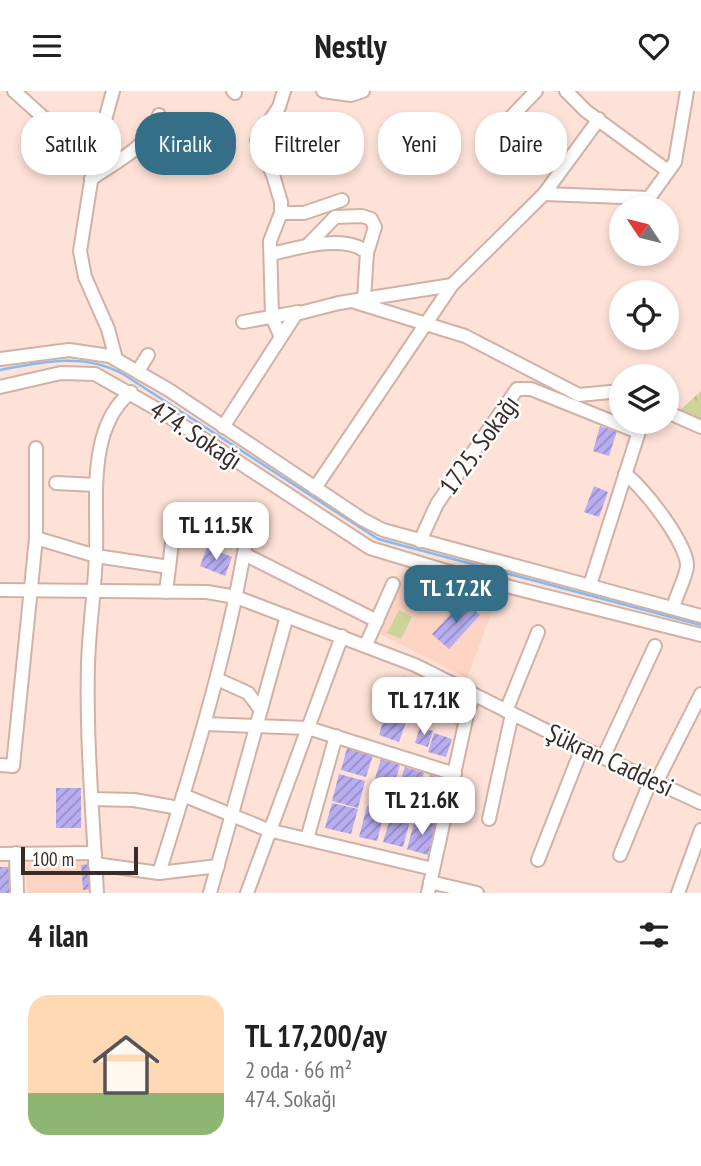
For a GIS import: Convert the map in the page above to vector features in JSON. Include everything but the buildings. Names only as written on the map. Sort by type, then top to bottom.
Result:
[{"type":"street","points":[[14,91],[37,112]]},
{"type":"street","points":[[107,112],[113,91]]},
{"type":"street","points":[[281,337],[272,317],[271,235],[281,213],[273,175],[257,141],[279,107],[284,91]]},
{"type":"street","points":[[324,91],[351,95],[363,91]]},
{"type":"street","points":[[516,112],[536,91]]},
{"type":"street","points":[[566,91],[668,171]]},
{"type":"street","points":[[544,194],[642,200],[653,195],[675,162],[687,91]]},
{"type":"street","points":[[316,488],[452,285],[544,194],[599,119]]},
{"type":"street","points":[[91,179],[135,148]]},
{"type":"street","points":[[92,175],[81,235],[81,260],[85,277],[108,329],[116,359]]},
{"type":"street","points":[[281,213],[304,213],[342,200]]},
{"type":"street","points":[[308,245],[335,217],[365,216],[373,221],[375,227],[358,300]]},
{"type":"street","points":[[272,254],[308,245],[350,244],[367,253]]},
{"type":"street","points":[[243,322],[452,285]]},
{"type":"street","points":[[358,300],[485,345],[579,395],[609,392]]},
{"type":"street","points":[[223,427],[300,312]]},
{"type":"street","name":"474. Sokağı","points":[[0,359],[80,350],[116,359],[373,525],[419,541],[701,616]]},
{"type":"street","points":[[138,371],[148,355]]},
{"type":"street","name":"474. Sokağı","points":[[0,387],[80,372],[102,377],[131,393],[370,548],[454,573],[701,635]]},
{"type":"street","name":"1725. Sokağı","points":[[419,541],[432,512],[517,389],[528,387],[609,416]]},
{"type":"street","points":[[97,893],[87,698],[96,556],[96,485],[108,421],[119,403],[131,393]]},
{"type":"street","points":[[679,417],[701,427]]},
{"type":"street","points":[[590,585],[638,434]]},
{"type":"street","points":[[0,765],[13,766],[36,538],[36,448]]},
{"type":"street","points":[[625,474],[638,483],[685,550],[687,569],[673,608]]},
{"type":"street","points":[[56,483],[96,485]]},
{"type":"street","points":[[159,873],[217,679],[236,597],[244,543],[234,533],[185,527],[173,535],[166,592]]},
{"type":"street","points":[[36,538],[96,556],[169,567]]},
{"type":"street","points":[[244,554],[377,621]]},
{"type":"street","points":[[366,645],[393,583]]},
{"type":"street","name":"Şükran Caddesi","points":[[0,590],[207,592],[236,597],[415,665],[509,713],[701,803]]},
{"type":"street","points":[[210,893],[287,615]]},
{"type":"street","points":[[489,820],[509,713],[538,632]]},
{"type":"street","points":[[247,893],[268,830],[342,636]]},
{"type":"street","points":[[603,758],[655,646]]},
{"type":"street","points":[[217,679],[248,693],[260,709]]},
{"type":"street","points":[[620,855],[654,781],[701,694]]},
{"type":"street","points":[[430,881],[468,710],[474,696]]},
{"type":"street","points":[[205,724],[308,727],[455,773]]},
{"type":"street","points":[[307,839],[336,736]]},
{"type":"street","points":[[538,860],[582,748]]},
{"type":"street","points":[[92,799],[181,801],[232,814],[268,830],[307,839],[430,881],[477,893]]},
{"type":"street","points":[[678,893],[701,830]]},
{"type":"street","points":[[16,853],[17,893]]},
{"type":"street","points":[[0,854],[95,859],[159,873],[218,866]]},
{"type":"shaded area","points":[[402,579],[495,604],[467,678],[380,634]]},
{"type":"shaded area","points":[[93,859],[93,893],[27,893],[26,866],[32,860]]},
{"type":"green space","points":[[701,391],[701,422],[679,411]]},
{"type":"green space","points":[[399,610],[412,617],[401,639],[387,633]]},
{"type":"waterway","points":[[0,370],[62,361],[108,367],[123,374],[378,539],[701,625]]}]
